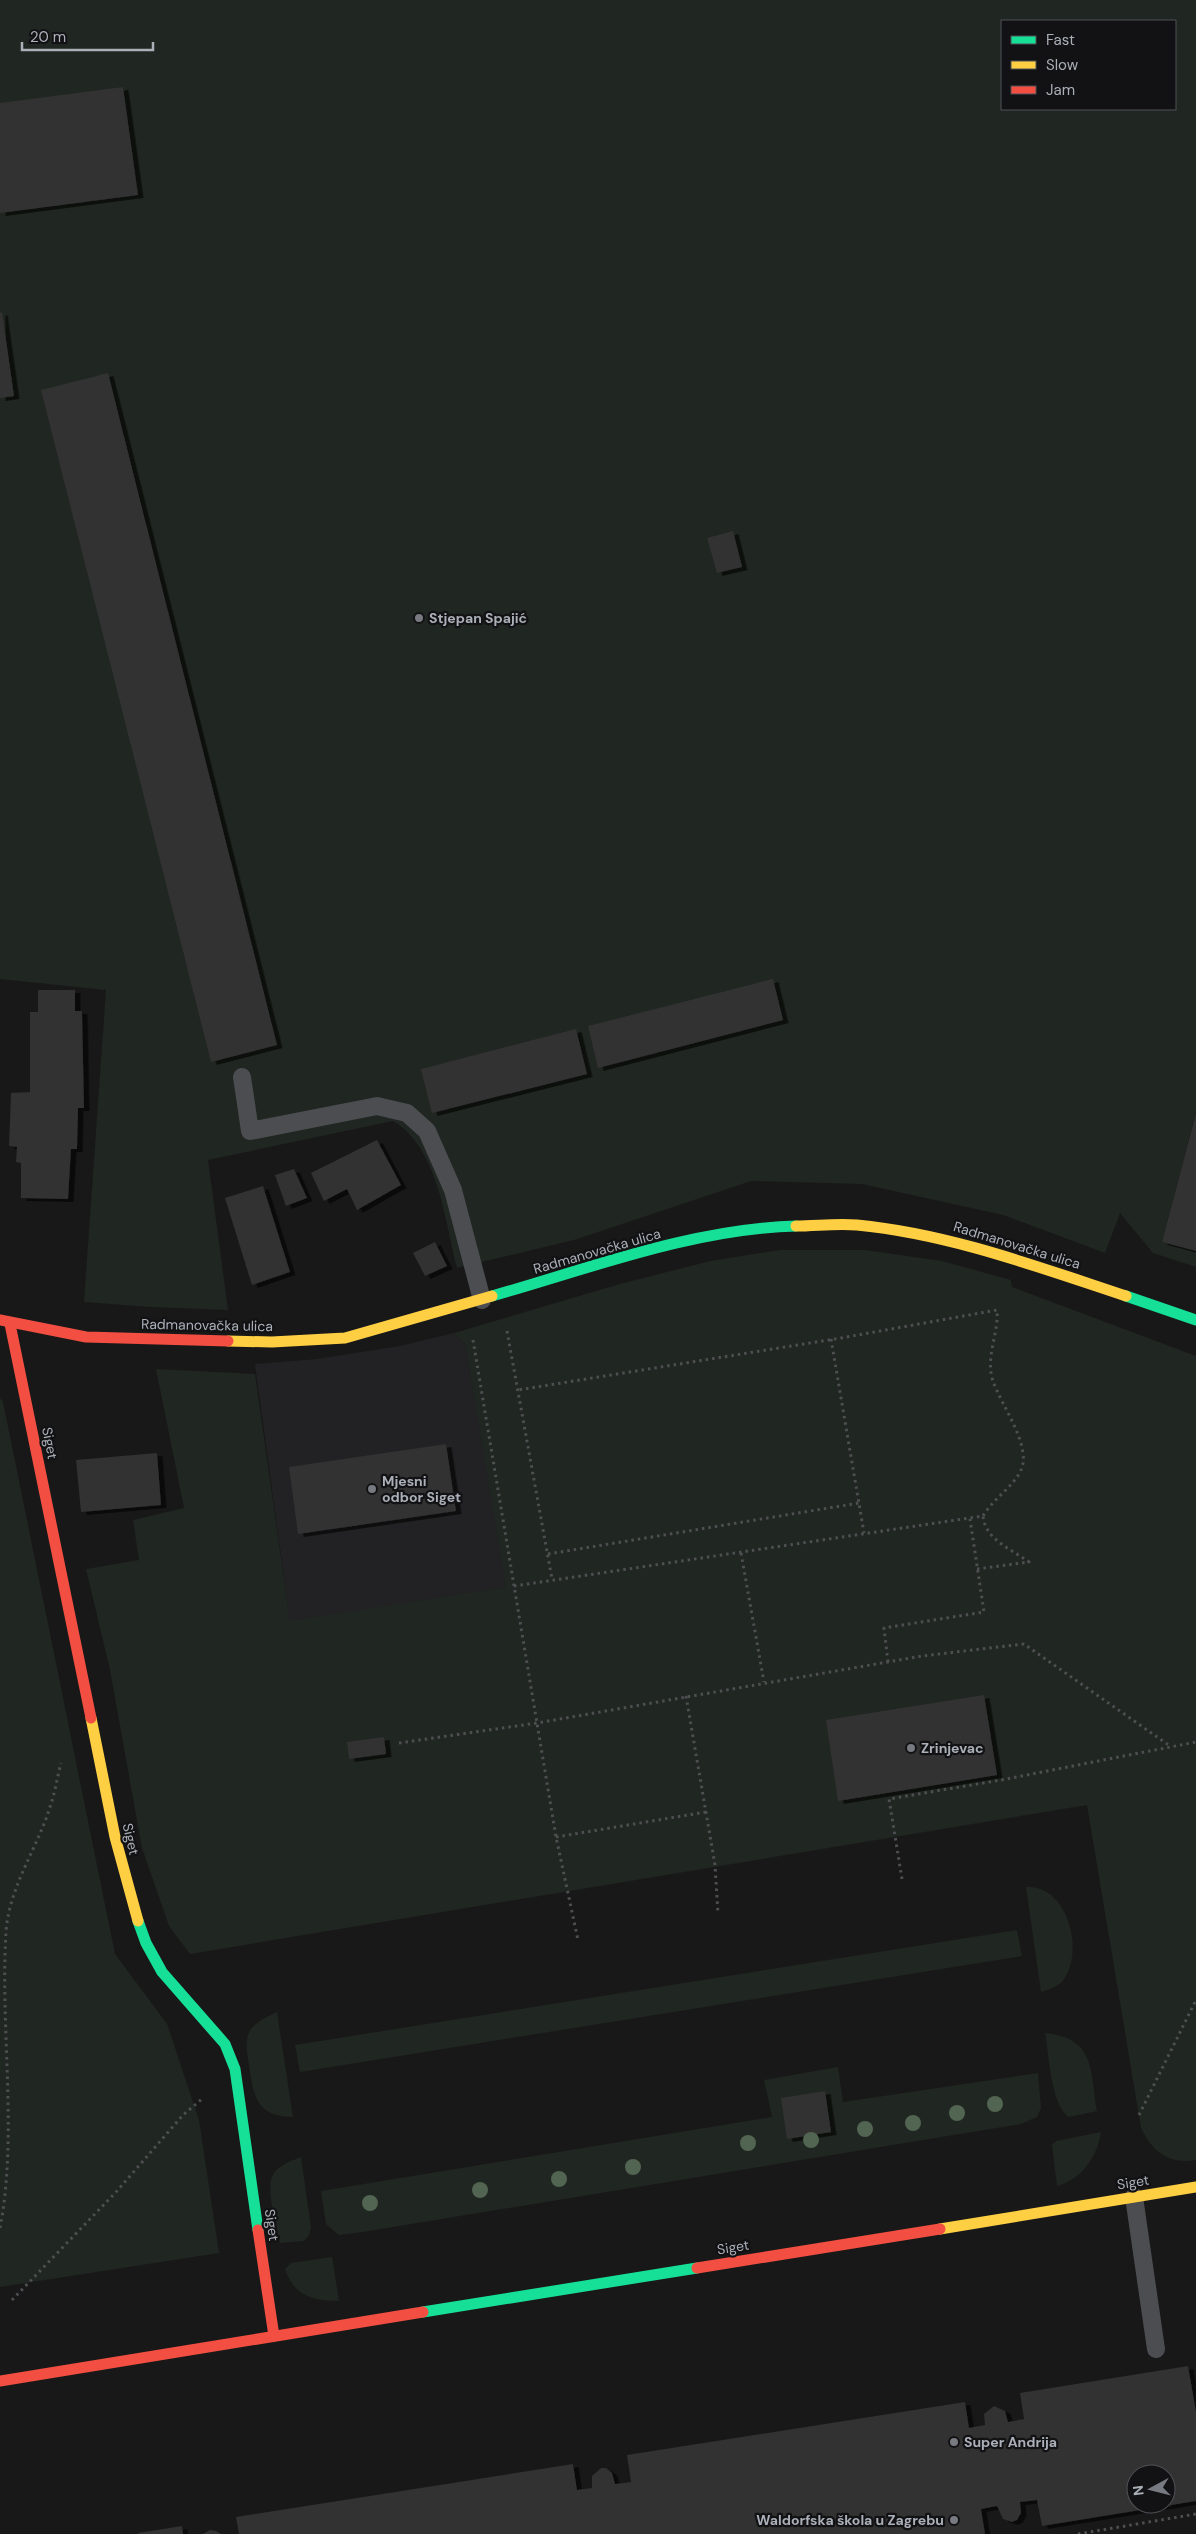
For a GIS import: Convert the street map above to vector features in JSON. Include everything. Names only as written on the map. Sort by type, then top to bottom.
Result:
[{"type":"street","name":"Radmanovačka ulica","points":[[5,1322],[86,1337],[272,1342],[345,1338],[696,1238],[776,1227],[855,1226],[905,1231],[994,1252],[1196,1320]]},
{"type":"street","name":"Siget","points":[[5,1322],[114,1837],[132,1905],[146,1943],[162,1972],[226,2044],[235,2069],[274,2336]]},
{"type":"street","name":"Siget","points":[[0,2380],[1196,2187]]},
{"type":"lane","points":[[242,1077],[250,1131],[377,1106],[407,1114],[427,1131],[453,1190],[482,1300]]},
{"type":"lane","points":[[1134,2197],[1156,2349]]},
{"type":"path","points":[[514,1586],[982,1516],[1022,1469],[1024,1454],[1022,1443],[1001,1402],[992,1379],[990,1364],[992,1344],[998,1323],[997,1310],[518,1390]]},
{"type":"path","points":[[506,1327],[552,1579]]},
{"type":"path","points":[[472,1335],[556,1837],[578,1940]]},
{"type":"path","points":[[831,1339],[864,1533]]},
{"type":"path","points":[[548,1554],[859,1503]]},
{"type":"path","points":[[977,1569],[1029,1562],[1001,1544],[989,1533],[982,1516]]},
{"type":"path","points":[[888,1662],[884,1628],[984,1612],[970,1519]]},
{"type":"path","points":[[741,1553],[764,1682]]},
{"type":"path","points":[[399,1743],[537,1723],[764,1682],[888,1662],[1024,1644],[1170,1746]]},
{"type":"path","points":[[686,1696],[714,1865],[718,1914]]},
{"type":"path","points":[[902,1879],[889,1798],[1001,1780],[1196,1742]]},
{"type":"path","points":[[0,2228],[4,2207],[6,2155],[6,1931],[23,1870],[50,1808],[61,1762]]},
{"type":"path","points":[[556,1837],[706,1812]]},
{"type":"path","points":[[1138,2115],[1196,2000]]},
{"type":"path","points":[[12,2300],[118,2191],[182,2115],[206,2096]]},
{"type":"path","points":[[1078,2534],[1196,2514]]},
{"type":"shaded area","points":[[0,0],[1196,0],[1196,1112],[1162,1242],[1196,1251],[1196,1267],[1153,1253],[1120,1213],[1105,1253],[1003,1215],[862,1184],[751,1181],[574,1240],[457,1268],[443,1208],[430,1167],[420,1148],[408,1133],[393,1121],[208,1160],[228,1310],[84,1302],[106,990],[0,979]]},
{"type":"shaded area","points":[[780,1250],[865,1250],[942,1261],[1011,1280],[1012,1287],[1196,1356],[1196,2160],[1186,2161],[1170,2158],[1156,2150],[1141,2128],[1087,1805],[190,1954],[169,1926],[142,1848],[110,1670],[86,1569],[139,1560],[133,1520],[184,1508],[156,1369],[255,1374],[290,1621],[506,1587],[465,1344],[454,1333],[620,1284],[710,1261]]},
{"type":"shaded area","points":[[454,1333],[465,1344],[507,1587],[290,1622],[255,1364],[317,1359],[400,1346]]},
{"type":"shaded area","points":[[0,1398],[3,1402],[115,1954],[167,2024],[199,2120],[219,2253],[0,2287]]},
{"type":"shaded area","points":[[1026,1887],[1040,1889],[1052,1896],[1062,1907],[1072,1936],[1073,1952],[1070,1967],[1064,1979],[1057,1986],[1041,1992]]},
{"type":"shaded area","points":[[1017,1930],[1022,1956],[300,2072],[295,2045]]},
{"type":"shaded area","points":[[277,2012],[293,2117],[281,2116],[264,2109],[255,2095],[249,2066],[247,2042],[250,2031],[260,2021]]},
{"type":"shaded area","points":[[1045,2033],[1062,2036],[1074,2042],[1082,2049],[1088,2059],[1091,2070],[1097,2111],[1069,2117],[1063,2111],[1055,2091]]},
{"type":"shaded area","points":[[838,2067],[843,2102],[1038,2073],[1041,2108],[1037,2117],[1021,2124],[363,2232],[339,2235],[326,2224],[321,2191],[772,2117],[764,2080]]},
{"type":"shaded area","points":[[1101,2132],[1096,2150],[1087,2166],[1074,2178],[1057,2186],[1052,2145],[1056,2141]]},
{"type":"shaded area","points":[[301,2157],[311,2227],[309,2235],[304,2241],[280,2243],[271,2200],[270,2183],[274,2173],[280,2167]]},
{"type":"shaded area","points":[[332,2257],[339,2301],[313,2298],[299,2291],[285,2269],[291,2263]]},
{"type":"building","points":[[123,87],[138,195],[0,213],[0,103]]},
{"type":"building","points":[[2,312],[14,396],[0,398],[0,313]]},
{"type":"building","points":[[108,373],[277,1045],[211,1062],[41,390]]},
{"type":"building","points":[[733,531],[742,567],[717,573],[707,538]]},
{"type":"building","points":[[773,979],[783,1020],[598,1068],[588,1026]]},
{"type":"building","points":[[38,990],[75,990],[75,1011],[82,1011],[84,1108],[78,1108],[77,1149],[71,1149],[68,1199],[21,1198],[21,1163],[16,1162],[17,1147],[9,1146],[11,1093],[30,1092],[30,1012],[38,1012]]},
{"type":"building","points":[[576,1029],[587,1074],[432,1113],[421,1069]]},
{"type":"building","points":[[1196,1113],[1196,1251],[1162,1242]]},
{"type":"building","points":[[377,1140],[401,1185],[357,1210],[347,1189],[324,1201],[311,1173]]},
{"type":"building","points":[[294,1169],[307,1198],[286,1206],[275,1175]]},
{"type":"building","points":[[263,1186],[290,1272],[252,1285],[225,1198]]},
{"type":"building","points":[[435,1242],[447,1266],[425,1276],[413,1253]]},
{"type":"building","name":"Mjesni odbor Siget","points":[[446,1444],[456,1511],[298,1534],[289,1467]]},
{"type":"building","points":[[157,1453],[161,1505],[81,1512],[76,1460]]},
{"type":"building","name":"Zrinjevac","points":[[984,1695],[997,1775],[838,1801],[826,1720]]},
{"type":"building","points":[[384,1737],[386,1754],[349,1759],[347,1742]]},
{"type":"building","points":[[825,2091],[831,2132],[787,2139],[781,2098]]},
{"type":"building","name":"Super Andrija","points":[[1188,2366],[1196,2412],[1196,2501],[1176,2504],[1176,2464],[1126,2464],[1126,2512],[1042,2526],[1037,2500],[1020,2502],[1021,2513],[1017,2520],[1012,2522],[1003,2519],[997,2506],[981,2509],[985,2534],[239,2534],[236,2517],[573,2464],[577,2490],[592,2488],[592,2476],[601,2468],[606,2468],[612,2473],[615,2484],[631,2482],[627,2455],[965,2402],[969,2428],[985,2425],[984,2414],[994,2406],[1005,2411],[1008,2422],[1024,2419],[1020,2393]]},
{"type":"building","points":[[182,2526],[183,2534],[138,2533]]},
{"type":"building","points":[[210,2530],[216,2531],[221,2534],[203,2534]]},
{"type":"traffic: fast","points":[[492,1296],[604,1262],[680,1242],[719,1234],[796,1226]]},
{"type":"traffic: fast","points":[[1126,1296],[1196,1320]]},
{"type":"traffic: fast","points":[[138,1921],[146,1943],[162,1972],[225,2044],[235,2069],[258,2230]]},
{"type":"traffic: fast","points":[[423,2312],[697,2268]]},
{"type":"traffic: slow","points":[[796,1226],[857,1225],[892,1229],[926,1236],[1027,1263],[1126,1296]]},
{"type":"traffic: slow","points":[[228,1341],[272,1342],[345,1338],[492,1296]]},
{"type":"traffic: slow","points":[[91,1718],[115,1837],[138,1921]]},
{"type":"traffic: slow","points":[[940,2229],[1196,2187]]},
{"type":"traffic: jam","points":[[0,1320],[86,1337],[228,1341]]},
{"type":"traffic: jam","points":[[10,1324],[91,1718]]},
{"type":"traffic: jam","points":[[697,2268],[940,2229]]},
{"type":"traffic: jam","points":[[258,2230],[274,2336]]},
{"type":"traffic: jam","points":[[0,2381],[423,2312]]},
{"type":"place","name":"Stjepan Spajić","points":[[419,618]]},
{"type":"place","name":"Mjesni odbor Siget","points":[[372,1489]]},
{"type":"place","name":"Zrinjevac","points":[[911,1748]]},
{"type":"place","name":"Super Andrija","points":[[954,2442]]},
{"type":"place","name":"Waldorfska škola u Zagrebu","points":[[954,2520]]}]
